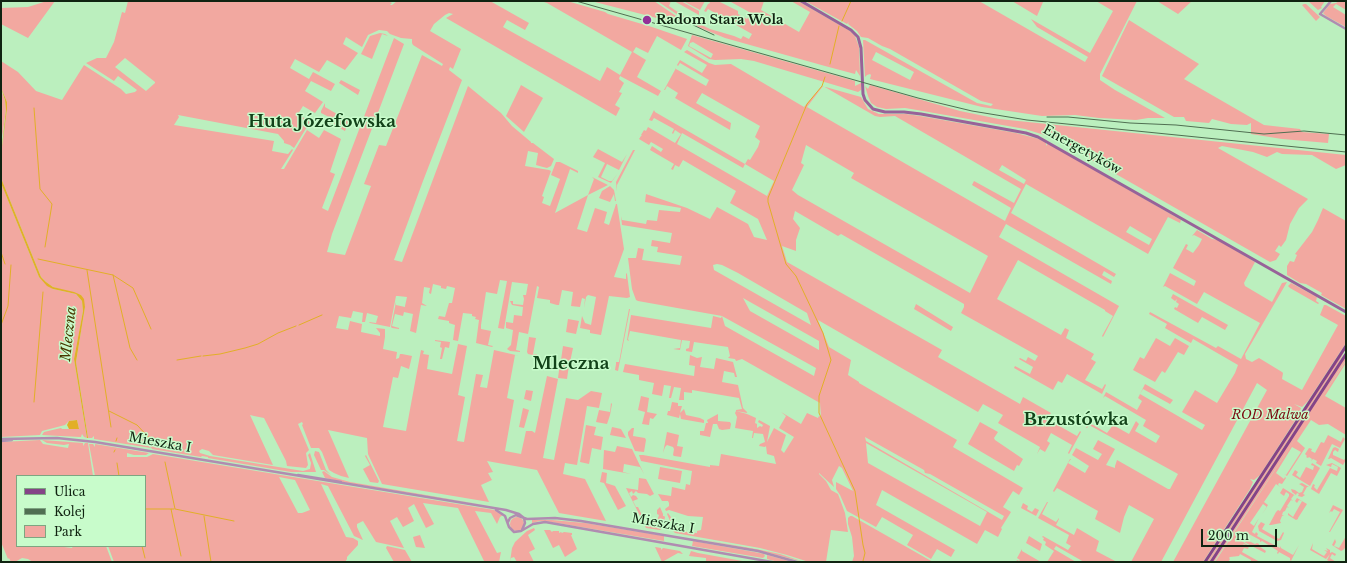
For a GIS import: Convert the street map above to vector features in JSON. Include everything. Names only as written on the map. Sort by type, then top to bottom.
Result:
[{"type":"main road","name":"Energetyków","points":[[801,1],[848,28],[858,37],[860,44],[863,94],[865,100],[873,110],[880,112],[921,114],[1026,133],[1038,137],[1346,312]]},
{"type":"main road","points":[[1205,562],[1346,346]]},
{"type":"main road","points":[[1211,562],[1346,354]]},
{"type":"street","points":[[1331,1],[1320,14],[1346,29]]},
{"type":"street","name":"Mieszka I","points":[[1,440],[57,438],[94,442],[307,476],[337,481],[349,485],[490,508],[516,513],[524,518],[559,518],[586,521],[765,553],[797,562]]},
{"type":"street","points":[[490,508],[498,511],[504,516],[508,525],[514,532],[522,530],[526,523],[524,518],[518,515],[509,519],[508,525]]},
{"type":"street","name":"Mieszka I","points":[[522,530],[533,524],[543,522],[772,562]]},
{"type":"street","points":[[765,553],[765,560]]},
{"type":"green space","points":[[47,1],[55,1],[28,38],[1,24],[1,8],[28,7]]},
{"type":"green space","points":[[128,1],[388,1],[392,3],[390,5],[392,5],[397,1],[490,1],[529,23],[525,30],[507,20],[503,27],[600,81],[607,67],[620,75],[632,52],[541,1],[567,1],[687,39],[681,50],[657,36],[648,53],[636,47],[633,52],[646,60],[637,77],[661,91],[658,96],[620,76],[619,79],[624,83],[619,92],[622,93],[615,105],[620,108],[616,116],[446,18],[453,14],[449,13],[445,15],[434,24],[430,31],[461,49],[453,69],[450,67],[449,70],[462,80],[394,260],[402,262],[468,86],[501,113],[512,126],[531,143],[554,159],[551,166],[547,168],[536,165],[538,153],[528,151],[525,166],[551,171],[542,196],[544,197],[542,203],[550,206],[560,179],[551,175],[556,162],[560,162],[578,171],[578,173],[570,169],[555,213],[588,195],[577,229],[587,232],[595,208],[607,212],[604,223],[609,225],[617,204],[624,249],[614,277],[626,279],[626,273],[627,274],[630,297],[609,296],[601,335],[590,333],[590,330],[580,328],[582,316],[585,323],[591,325],[596,297],[588,295],[586,297],[584,308],[585,299],[582,298],[580,307],[571,306],[573,292],[562,290],[559,305],[557,305],[550,303],[550,300],[537,298],[539,287],[537,286],[528,334],[519,332],[516,350],[520,352],[510,351],[507,349],[511,345],[513,330],[506,328],[506,322],[513,323],[514,315],[522,316],[523,307],[512,305],[510,301],[513,301],[513,304],[523,305],[523,295],[526,295],[528,284],[512,282],[504,329],[498,328],[507,281],[500,280],[497,294],[486,292],[481,325],[481,329],[491,331],[488,345],[493,346],[492,347],[476,343],[479,320],[475,319],[476,317],[472,316],[472,314],[463,313],[458,341],[453,340],[455,325],[449,323],[449,321],[438,319],[439,316],[445,317],[449,303],[452,303],[455,288],[447,286],[446,289],[433,284],[431,294],[429,293],[430,288],[424,287],[422,303],[427,306],[421,305],[416,333],[410,331],[413,314],[404,312],[403,316],[395,314],[392,326],[399,329],[391,327],[396,302],[396,305],[405,307],[407,297],[398,296],[396,296],[390,327],[370,323],[369,322],[376,323],[378,316],[367,313],[365,322],[362,322],[363,313],[353,311],[351,318],[339,316],[336,328],[348,330],[350,321],[362,324],[361,332],[380,336],[380,333],[376,328],[385,329],[383,349],[397,352],[396,359],[399,358],[400,354],[412,356],[409,369],[401,366],[398,378],[393,377],[383,427],[406,431],[421,350],[424,351],[423,354],[429,355],[427,369],[452,374],[458,344],[467,346],[458,395],[465,397],[457,441],[464,442],[476,374],[483,375],[480,387],[487,388],[494,350],[520,356],[515,355],[507,398],[514,400],[505,451],[521,454],[526,431],[532,431],[535,433],[547,376],[558,379],[543,458],[554,460],[566,398],[578,400],[591,391],[602,393],[599,408],[587,406],[577,465],[565,463],[563,474],[585,479],[606,521],[559,513],[537,470],[487,461],[493,472],[488,473],[492,480],[481,485],[489,502],[382,484],[368,454],[367,438],[328,430],[349,478],[341,476],[329,470],[319,448],[311,448],[302,422],[298,424],[309,450],[306,453],[308,465],[306,468],[287,466],[286,461],[264,418],[250,415],[273,465],[213,455],[209,451],[202,449],[199,451],[200,453],[210,456],[303,471],[310,469],[311,463],[308,455],[310,453],[316,472],[291,472],[202,456],[152,449],[149,444],[132,438],[131,442],[149,446],[151,448],[94,439],[94,436],[92,438],[88,438],[76,362],[85,307],[81,295],[53,287],[41,277],[1,178],[1,154],[7,102],[1,88],[1,61],[18,72],[36,91],[62,100],[84,65],[121,89],[126,94],[135,92],[137,90],[118,76],[114,81],[86,63],[97,58],[106,58],[114,42],[122,12],[125,13]],"holes":[[[379,30],[387,31],[390,34],[401,38],[412,39],[413,45],[443,64],[442,66],[422,55],[386,146],[379,145],[364,184],[371,186],[345,255],[327,252],[332,234],[404,44],[394,38],[328,211],[322,208],[335,174],[330,172],[341,139],[324,130],[319,138],[307,130],[284,169],[281,169],[293,150],[292,149],[288,154],[272,151],[274,141],[174,125],[179,117],[178,115],[278,134],[284,143],[294,148],[310,122],[298,114],[303,106],[315,113],[323,102],[305,91],[311,81],[331,91],[335,84],[313,72],[309,79],[290,68],[295,59],[319,72],[327,60],[345,70],[358,53],[343,44],[346,37],[362,47],[368,35]],[[125,58],[155,82],[146,91],[115,67]]]},
{"type":"green space","points":[[591,1],[654,1],[688,24],[680,24]]},
{"type":"green space","points":[[657,1],[671,1],[669,6],[694,23],[693,25]]},
{"type":"green space","points":[[674,1],[681,1],[699,11],[699,15]]},
{"type":"green space","points":[[683,1],[688,2],[705,1],[700,10]]},
{"type":"green space","points":[[709,1],[718,1],[738,11],[738,14],[747,19],[751,13],[731,2],[764,1],[761,10],[799,32],[810,12],[791,1],[798,1],[850,31],[855,36],[859,47],[860,76],[856,70],[855,74],[825,66],[725,38],[696,26],[698,23],[710,29],[741,39],[743,36],[749,39],[752,34],[708,9],[706,12],[704,11],[710,3]]},
{"type":"green space","points":[[805,1],[979,1],[1085,62],[1088,57],[1037,27],[1031,19],[1090,53],[1113,11],[1096,1],[1137,1],[1100,74],[1100,80],[1165,118],[1136,120],[1075,115],[1042,116],[982,107],[870,79],[870,74],[865,77],[863,40],[977,103],[991,106],[993,104],[981,101],[890,49],[868,38],[861,37],[857,31],[848,24],[849,22],[847,24]],"holes":[[[876,52],[914,72],[910,80],[872,60]]]},
{"type":"green space","points":[[1012,1],[1041,1],[1043,2],[1037,16]]},
{"type":"green space","points":[[1157,1],[1192,1],[1178,14]]},
{"type":"green space","points":[[1308,1],[1325,1],[1321,7],[1322,8],[1318,10]]},
{"type":"green space","points":[[1339,1],[1346,1],[1346,10],[1336,4],[1333,7],[1346,15],[1346,27],[1323,13],[1330,4]]},
{"type":"green space","points":[[1306,4],[1320,17],[1316,21],[1302,5]]},
{"type":"green space","points":[[1129,20],[1199,64],[1184,79],[1264,125],[1300,129],[1302,132],[1329,134],[1328,143],[1282,139],[1251,134],[1251,123],[1247,125],[1231,124],[1212,119],[1209,123],[1186,121],[1184,117],[1174,117],[1102,76]]},
{"type":"green space","points":[[380,33],[388,36],[382,34],[372,59],[361,54],[370,36]]},
{"type":"green space","points":[[692,35],[855,81],[855,86],[861,83],[861,90],[858,92],[754,61],[741,59],[709,59],[688,46]],"holes":[[[693,42],[713,54],[711,58],[689,46],[690,43]]]},
{"type":"green space","points":[[687,50],[715,65],[731,64],[804,107],[823,86],[807,107],[1005,221],[1011,208],[972,185],[974,181],[1014,203],[1021,189],[895,116],[875,116],[824,87],[861,97],[868,109],[879,114],[906,114],[920,116],[1016,133],[1039,139],[1046,142],[1046,146],[1048,143],[1181,220],[1180,223],[1168,217],[1148,254],[1026,184],[1011,213],[1116,274],[1114,277],[1104,271],[1102,275],[1112,281],[1111,284],[1006,224],[999,237],[1119,306],[1103,337],[1102,336],[1113,316],[1018,260],[997,299],[1061,335],[1065,328],[1069,330],[1066,338],[1094,354],[1091,359],[1096,362],[1085,380],[1102,389],[1105,384],[1106,385],[1102,394],[1067,374],[1062,383],[1058,381],[1053,390],[1014,368],[1015,366],[1030,374],[1033,367],[1019,359],[1020,358],[1026,361],[1028,357],[1035,361],[1038,356],[961,313],[964,304],[841,234],[838,236],[795,211],[793,219],[800,228],[796,240],[796,251],[782,246],[787,262],[942,350],[938,357],[1020,404],[1023,397],[1051,413],[1047,419],[1077,436],[1080,431],[1081,432],[1069,454],[1068,453],[1072,445],[1051,433],[1047,441],[1050,443],[1045,452],[1040,449],[1037,454],[1040,447],[998,423],[1003,415],[983,404],[978,412],[818,320],[829,347],[851,360],[848,375],[859,383],[957,440],[953,447],[1023,488],[1019,495],[1013,491],[1003,507],[1011,512],[1001,528],[1002,529],[998,537],[985,530],[977,544],[882,490],[876,505],[955,550],[951,557],[937,549],[931,559],[907,545],[913,535],[882,517],[876,527],[847,511],[836,489],[836,482],[853,491],[842,468],[839,466],[832,480],[834,487],[819,473],[831,490],[838,494],[845,513],[848,532],[831,530],[826,562],[809,562],[760,548],[675,533],[671,529],[668,513],[679,531],[697,533],[697,531],[701,530],[703,517],[688,516],[669,510],[666,511],[665,509],[669,506],[669,503],[668,501],[662,501],[658,494],[671,496],[672,487],[685,490],[686,484],[690,485],[692,471],[641,461],[639,455],[710,467],[710,465],[719,466],[721,454],[776,464],[774,456],[767,454],[766,446],[759,446],[765,442],[763,434],[754,433],[752,438],[753,431],[735,428],[737,417],[735,413],[736,411],[756,418],[755,423],[757,424],[757,428],[760,426],[762,427],[763,425],[758,422],[759,420],[770,426],[767,442],[774,428],[786,435],[781,450],[784,453],[794,437],[779,428],[786,416],[781,412],[801,424],[807,413],[818,418],[819,416],[821,417],[820,403],[742,359],[736,361],[735,359],[728,358],[730,356],[728,347],[694,342],[692,352],[686,351],[686,349],[689,348],[690,341],[682,340],[680,350],[673,349],[680,348],[681,340],[630,331],[629,341],[627,340],[631,315],[711,328],[713,316],[721,318],[722,316],[636,300],[632,289],[628,258],[636,258],[638,248],[644,249],[642,260],[680,265],[682,256],[657,252],[658,247],[651,246],[652,240],[670,243],[672,233],[622,225],[621,216],[622,220],[646,224],[647,220],[657,221],[659,210],[680,212],[681,208],[645,202],[646,194],[687,208],[710,219],[717,207],[748,224],[754,237],[767,240],[758,219],[730,203],[736,191],[683,160],[679,167],[675,165],[673,170],[671,169],[674,164],[650,150],[652,146],[661,152],[663,149],[651,142],[649,145],[639,139],[644,130],[646,131],[648,127],[675,143],[681,134],[675,130],[673,134],[674,129],[654,118],[652,121],[649,120],[654,110],[655,112],[745,164],[748,159],[750,160],[758,147],[760,141],[755,137],[760,126],[702,93],[696,103],[731,123],[730,130],[675,98],[678,93],[667,86],[664,90],[676,68],[706,86],[709,80],[680,63],[678,66],[677,65],[680,60],[702,73],[707,65],[684,52]],"holes":[[[682,133],[743,168],[745,164],[774,181],[767,196],[677,144]],[[806,145],[854,173],[851,178],[988,256],[970,293],[798,195],[792,190],[804,165],[801,163]],[[1002,165],[1026,180],[1024,184],[999,170]],[[1130,226],[1152,239],[1149,245],[1126,232]],[[717,264],[738,273],[807,313],[811,325],[714,270],[713,265]],[[743,298],[819,341],[819,350],[750,311]],[[722,316],[816,368],[814,376],[725,326]],[[865,437],[924,470],[925,473],[930,474],[1004,516],[1002,520],[866,441]],[[866,443],[987,512],[980,526],[868,463]]]},
{"type":"green space","points":[[341,80],[360,90],[358,95],[339,83]]},
{"type":"green space","points":[[521,85],[543,98],[524,132],[506,116]]},
{"type":"green space","points":[[870,85],[960,111],[999,119],[1346,155],[1346,165],[1336,169],[1312,155],[1282,154],[1277,152],[1267,157],[1253,152],[1222,146],[1218,148],[1308,199],[1299,208],[1290,224],[1286,240],[1281,247],[1279,245],[1275,251],[1280,254],[1276,260],[1270,262],[1051,137],[1025,129],[917,110],[905,108],[886,109],[877,107],[871,103],[868,96],[865,86],[868,89]]},
{"type":"green space","points":[[1,90],[5,100],[6,110],[1,145]]},
{"type":"green space","points":[[325,103],[325,107],[349,121],[345,131],[328,122],[331,118],[321,113]]},
{"type":"green space","points":[[598,149],[622,162],[627,154],[619,170],[607,164],[601,177],[612,181],[618,173],[611,183],[598,177],[605,163],[593,157]]},
{"type":"green space","points":[[633,150],[635,150],[617,185],[617,191],[616,182]]},
{"type":"green space","points":[[592,177],[608,185],[588,195],[594,179]]},
{"type":"green space","points":[[1,183],[39,277],[53,289],[76,294],[82,301],[83,311],[74,359],[87,438],[82,434],[81,437],[42,435],[44,432],[61,428],[79,429],[77,420],[69,421],[65,425],[42,431],[40,435],[1,437]]},
{"type":"green space","points":[[610,186],[614,190],[616,201],[614,194],[610,202],[599,198],[602,191]]},
{"type":"green space","points":[[1323,208],[1346,221],[1346,309],[1321,295],[1322,293],[1287,275],[1287,266],[1290,261],[1294,262],[1297,255],[1295,254],[1312,232]]},
{"type":"green space","name":"ROD Malwa","points":[[1197,230],[1212,239],[1218,240],[1255,262],[1244,283],[1245,286],[1272,302],[1282,283],[1287,282],[1245,354],[1246,359],[1252,362],[1259,358],[1282,372],[1282,379],[1302,390],[1338,325],[1320,315],[1324,305],[1346,316],[1346,343],[1308,401],[1302,407],[1294,404],[1301,408],[1298,416],[1260,475],[1254,480],[1250,479],[1253,482],[1250,489],[1203,562],[1173,562],[1267,390],[1257,383],[1161,562],[1131,562],[1154,519],[1129,505],[1120,533],[1095,519],[1098,511],[1057,488],[1054,492],[1053,491],[1070,459],[1068,463],[1085,473],[1089,466],[1072,455],[1076,448],[1098,460],[1102,454],[1093,449],[1098,440],[1115,449],[1106,465],[1115,468],[1117,460],[1170,489],[1178,474],[1089,425],[1086,428],[1092,417],[1094,417],[1090,423],[1107,433],[1113,425],[1129,434],[1136,421],[1139,424],[1135,431],[1156,443],[1160,436],[1143,426],[1146,420],[1105,396],[1103,398],[1106,392],[1137,410],[1142,401],[1138,398],[1140,394],[1202,430],[1205,425],[1182,412],[1195,390],[1217,403],[1235,373],[1238,365],[1193,339],[1191,343],[1165,328],[1167,324],[1149,314],[1150,312],[1216,348],[1218,346],[1241,359],[1260,323],[1204,292],[1197,304],[1165,286],[1163,287],[1170,273],[1194,286],[1196,281],[1173,268],[1186,244],[1188,245],[1186,249],[1193,253],[1199,245],[1202,239],[1194,235],[1192,236]]},
{"type":"green space","points":[[1291,283],[1317,297],[1316,301],[1319,303],[1318,304],[1290,288],[1288,286]]},
{"type":"green space","points":[[1173,294],[1228,325],[1225,330],[1202,317],[1198,323],[1174,309],[1175,307],[1177,308],[1179,304],[1176,302],[1177,299],[1175,301],[1171,298]]},
{"type":"green space","points":[[916,304],[953,327],[951,331],[914,309]]},
{"type":"green space","points":[[629,309],[618,371],[615,370],[616,362],[619,362]]},
{"type":"green space","points":[[568,319],[579,321],[576,334],[566,332]]},
{"type":"green space","points":[[529,337],[536,338],[533,354],[537,354],[537,356],[528,354],[527,352]]},
{"type":"green space","points":[[1156,338],[1170,346],[1175,338],[1189,346],[1184,355],[1178,352],[1165,373],[1162,371],[1155,382],[1133,370],[1140,357],[1144,359]]},
{"type":"green space","points":[[435,340],[450,342],[449,348],[445,347],[442,359],[440,359],[442,348],[440,347],[441,342]]},
{"type":"green space","points":[[563,346],[573,348],[570,362],[561,360]]},
{"type":"green space","points":[[1346,348],[1339,362],[1209,562],[1207,562]]},
{"type":"green space","points":[[690,355],[697,358],[702,357],[700,367],[714,369],[716,358],[733,362],[737,377],[735,377],[734,373],[724,371],[722,382],[738,385],[743,408],[748,413],[736,411],[742,409],[739,398],[692,390],[692,393],[684,392],[684,400],[679,400],[681,388],[674,387],[671,398],[669,398],[671,386],[664,385],[662,396],[652,394],[654,383],[639,380],[639,375],[623,372],[625,364],[694,376],[695,366],[689,365]]},
{"type":"green space","points":[[1346,356],[1346,360],[1319,401],[1346,361],[1325,396],[1346,408],[1346,435],[1328,424],[1319,425],[1311,420],[1297,441],[1305,448],[1287,476],[1284,474],[1286,475],[1301,452],[1292,447],[1276,473],[1284,479],[1285,477],[1286,478],[1282,484],[1279,483],[1278,485],[1280,487],[1276,484],[1264,502],[1268,505],[1267,507],[1263,504],[1250,523],[1254,526],[1259,518],[1252,532],[1255,534],[1256,532],[1258,534],[1257,536],[1280,548],[1281,546],[1281,548],[1293,555],[1299,545],[1291,561],[1290,558],[1279,552],[1278,554],[1278,551],[1262,541],[1260,542],[1260,540],[1242,532],[1238,539],[1245,543],[1247,539],[1250,539],[1249,541],[1259,544],[1259,546],[1266,551],[1265,553],[1246,543],[1241,546],[1246,544],[1249,546],[1248,549],[1244,548],[1242,552],[1260,562],[1251,562],[1251,560],[1240,554],[1239,556],[1230,557],[1228,562],[1215,562],[1303,427],[1214,562],[1212,562]]},
{"type":"green space","points":[[560,363],[569,365],[567,379],[558,378]]},
{"type":"green space","points":[[1145,384],[1173,400],[1170,404],[1143,389],[1140,394]]},
{"type":"green space","points":[[526,390],[533,391],[531,401],[524,399]]},
{"type":"green space","points":[[641,396],[649,398],[647,412],[657,414],[653,419],[650,418],[649,425],[642,424],[645,412],[638,410]]},
{"type":"green space","points":[[672,402],[678,403],[678,406],[682,406],[680,413],[684,409],[686,415],[700,418],[704,420],[704,423],[681,419],[680,414],[679,418],[667,415],[668,411],[670,411]]},
{"type":"green space","points":[[611,403],[610,415],[607,424],[596,422],[599,410],[610,412]]},
{"type":"green space","points":[[523,408],[529,410],[524,428],[519,427]]},
{"type":"green space","points":[[718,414],[718,421],[730,422],[730,429],[722,430],[719,429],[717,424],[713,424],[710,437],[700,435],[700,431],[704,431],[706,423],[708,423],[707,420]]},
{"type":"green space","points":[[980,422],[998,432],[994,438],[995,440],[1023,459],[1014,471],[968,444]]},
{"type":"green space","points":[[586,425],[596,427],[594,435],[603,437],[601,450],[592,448],[589,464],[580,462]]},
{"type":"green space","points":[[612,427],[621,429],[626,438],[610,435]]},
{"type":"green space","points":[[634,428],[633,436],[645,438],[646,440],[644,452],[635,451],[628,435],[628,432]]},
{"type":"green space","points":[[667,432],[679,435],[677,446],[683,447],[681,457],[674,456],[673,447],[667,445],[663,453]]},
{"type":"green space","points":[[1328,435],[1341,442],[1343,437],[1345,439],[1340,448],[1332,444],[1321,466],[1313,459],[1311,461],[1312,459],[1306,457],[1307,456],[1305,454],[1309,448],[1315,453],[1321,442],[1324,443]]},
{"type":"green space","points":[[40,440],[43,444],[68,448],[69,444],[64,445],[47,443],[42,440],[83,443],[83,446],[85,443],[88,443],[93,475],[16,475],[16,547],[106,547],[112,562],[33,562],[22,558],[15,562],[11,562],[9,558],[8,559],[1,542],[1,442]]},
{"type":"green space","points":[[89,444],[93,444],[95,447],[95,444],[149,453],[146,455],[134,455],[127,453],[127,457],[147,457],[153,454],[494,510],[503,515],[500,517],[497,524],[491,513],[475,511],[497,553],[501,552],[499,562],[484,561],[458,508],[423,503],[434,524],[426,528],[414,504],[408,508],[414,521],[403,527],[397,517],[390,521],[404,548],[376,542],[363,521],[357,524],[357,527],[363,540],[354,536],[328,486],[321,484],[346,537],[353,538],[358,541],[358,545],[347,557],[345,562],[114,562],[108,547],[146,547],[146,475],[95,475]],"holes":[[[279,477],[295,480],[310,510],[298,513]]]},
{"type":"green space","points":[[617,446],[632,449],[644,474],[640,467],[624,464],[623,472],[631,474],[603,469],[604,450],[615,452]]},
{"type":"green space","points":[[1335,447],[1339,449],[1338,452],[1335,450],[1333,452],[1333,455],[1344,460],[1346,457],[1343,465],[1331,458],[1328,459],[1333,448]]},
{"type":"green space","points":[[315,451],[319,452],[326,470],[331,475],[324,470],[321,470],[314,455]]},
{"type":"green space","points":[[366,455],[379,481],[378,483],[370,482],[363,469],[370,465],[365,456]]},
{"type":"green space","points":[[1312,463],[1320,468],[1310,486],[1292,475],[1295,470],[1298,472],[1296,475],[1300,478],[1306,467],[1313,470],[1314,466],[1311,465]]},
{"type":"green space","points":[[1332,463],[1341,468],[1337,476],[1331,473],[1319,494],[1311,489],[1313,484],[1317,490],[1330,468],[1337,471],[1338,467],[1332,464],[1331,467],[1326,465]]},
{"type":"green space","points":[[660,467],[682,471],[680,483],[658,479]]},
{"type":"green space","points":[[324,471],[332,477],[350,482],[490,506],[347,483],[325,478],[322,472]]},
{"type":"green space","points":[[602,472],[607,473],[606,483],[615,486],[626,506],[618,510],[604,483],[600,482]]},
{"type":"green space","points":[[639,478],[646,479],[654,494],[650,496],[647,494],[638,493],[636,491],[633,494],[632,491],[629,493],[631,497],[633,495],[638,499],[633,501],[636,507],[638,507],[647,525],[657,521],[659,515],[657,514],[657,510],[660,507],[663,516],[665,517],[663,527],[660,530],[646,528],[626,488],[638,490]]},
{"type":"green space","points":[[1302,483],[1309,487],[1307,487],[1303,494],[1305,495],[1302,497],[1298,496],[1299,494],[1297,493],[1296,495],[1291,489],[1299,493],[1302,492],[1304,487],[1299,484]]},
{"type":"green space","points":[[1283,488],[1296,496],[1294,495],[1291,499],[1293,501],[1291,500],[1287,506],[1289,508],[1287,507],[1283,512],[1282,515],[1284,516],[1282,516],[1280,521],[1281,523],[1269,525],[1276,512],[1278,510],[1280,511],[1289,496],[1286,492],[1284,496],[1280,493]]},
{"type":"green space","points":[[1297,498],[1302,501],[1299,500],[1297,503],[1295,501]]},
{"type":"green space","points":[[1302,501],[1307,504],[1296,520],[1288,515],[1288,513],[1293,517]]},
{"type":"green space","points":[[1047,502],[1042,514],[1056,522],[1059,518],[1056,525],[1074,535],[1077,528],[1099,541],[1096,551],[1117,562],[1084,562],[1056,546],[1054,549],[1076,562],[1047,562],[1054,551],[1045,545],[1046,542],[1043,540],[1043,536],[1068,550],[1071,546],[1066,543],[1069,535],[1038,518]]},
{"type":"green space","points":[[1023,503],[1028,506],[1027,509],[1032,512],[1035,508],[1039,510],[1036,516],[1021,508]]},
{"type":"green space","points":[[1333,505],[1343,510],[1329,532],[1340,512],[1334,509],[1329,513]]},
{"type":"green space","points":[[850,516],[933,562],[852,562],[854,556],[852,537],[848,524],[848,518]]},
{"type":"green space","points":[[517,517],[522,519],[524,524],[522,529],[517,531],[512,529],[510,524],[512,519]]},
{"type":"green space","points":[[532,520],[585,523],[664,536],[664,541],[551,522],[540,521],[532,523]]},
{"type":"green space","points":[[1261,522],[1265,524],[1262,529],[1279,539],[1283,532],[1284,533],[1281,540],[1277,541],[1259,531],[1258,526]]},
{"type":"green space","points":[[534,528],[535,530],[528,535],[535,549],[529,552],[534,562],[517,562],[514,557],[511,558],[510,562],[512,548],[515,542],[527,531]]},
{"type":"green space","points":[[544,530],[550,530],[552,532],[559,531],[559,533],[572,533],[571,535],[577,549],[565,557],[559,545],[553,548]]},
{"type":"green space","points":[[420,535],[425,548],[416,547],[413,537]]},
{"type":"green space","points":[[1029,536],[1042,544],[1040,551],[1026,543]]},
{"type":"green space","points":[[1346,536],[1346,547],[1343,550],[1341,551],[1332,545],[1335,539],[1336,542],[1334,546],[1339,548]]},
{"type":"green space","points":[[693,538],[780,554],[804,562],[757,550]]},
{"type":"green space","points":[[693,541],[764,554],[765,556],[763,558],[692,546]]},
{"type":"green space","points":[[1313,543],[1312,549],[1324,556],[1327,552],[1324,550],[1328,551],[1326,548],[1330,550],[1330,553],[1332,552],[1336,554],[1335,556],[1332,554],[1330,558],[1336,562],[1330,562],[1327,560],[1330,554],[1326,559],[1310,550]]},
{"type":"green space","points":[[387,546],[405,550],[412,562],[394,562],[386,548]]},
{"type":"green space","points":[[655,547],[661,548],[661,550],[663,548],[680,551],[683,554],[678,553],[662,562]]},
{"type":"green space","points":[[1022,549],[1022,551],[1041,562],[1016,562],[1017,560],[1020,560],[1017,558]]},
{"type":"green space","points":[[691,551],[748,562],[706,562],[706,558],[689,556]]},
{"type":"green space","points":[[767,555],[793,562],[778,562],[767,559]]},
{"type":"shaded area","points":[[1,88],[7,102],[7,109],[1,154],[6,110],[5,100]]},
{"type":"shaded area","points":[[1,178],[41,277],[53,287],[74,292],[81,295],[84,299],[85,307],[76,362],[88,438],[74,359],[83,311],[82,301],[76,294],[53,289],[47,286],[39,277],[1,183]]},
{"type":"shaded area","points":[[77,420],[79,429],[69,429],[67,425],[69,421]]},
{"type":"waterway","points":[[842,21],[851,1]]},
{"type":"waterway","points":[[830,64],[839,26]]},
{"type":"waterway","points":[[825,77],[822,86],[807,104],[768,198],[768,202],[786,264],[796,276],[823,333],[831,360],[819,396],[819,413],[855,491],[865,553],[863,561]]},
{"type":"waterway","points":[[34,108],[40,189],[52,204],[45,247]]},
{"type":"waterway","points":[[1,252],[5,264]]},
{"type":"waterway","points":[[38,259],[113,275],[133,288],[151,329]]},
{"type":"waterway","points":[[1,325],[8,306],[11,265]]},
{"type":"waterway","points":[[87,270],[111,427]]},
{"type":"waterway","points":[[113,275],[130,348],[137,360]]},
{"type":"waterway","points":[[34,402],[43,292]]},
{"type":"waterway","points":[[299,325],[322,315]]},
{"type":"waterway","points":[[203,356],[220,354],[258,344],[278,333],[296,326]]},
{"type":"waterway","points":[[177,360],[201,356]]},
{"type":"waterway","points":[[109,411],[137,425],[152,441]]},
{"type":"waterway","points":[[165,462],[175,509],[234,521]]},
{"type":"waterway","points":[[117,463],[119,475]]},
{"type":"waterway","points":[[146,509],[171,509]]},
{"type":"waterway","points":[[174,509],[171,509],[181,556]]},
{"type":"waterway","points":[[204,516],[211,562]]},
{"type":"waterway","points":[[142,547],[145,558]]},
{"type":"railway","points":[[576,1],[918,98],[972,111],[1027,120],[1346,152]]},
{"type":"railway","points":[[689,23],[714,35]]},
{"type":"railway","points":[[1047,117],[1068,117],[1130,123],[1176,125],[1264,134],[1304,131],[1346,135]]},
{"type":"place","name":"Radom Stara Wola","points":[[647,20]]},
{"type":"district","name":"Huta Józefowska","points":[[322,122]]},
{"type":"district","name":"Mleczna","points":[[571,364]]},
{"type":"district","name":"Brzustówka","points":[[1076,420]]}]
